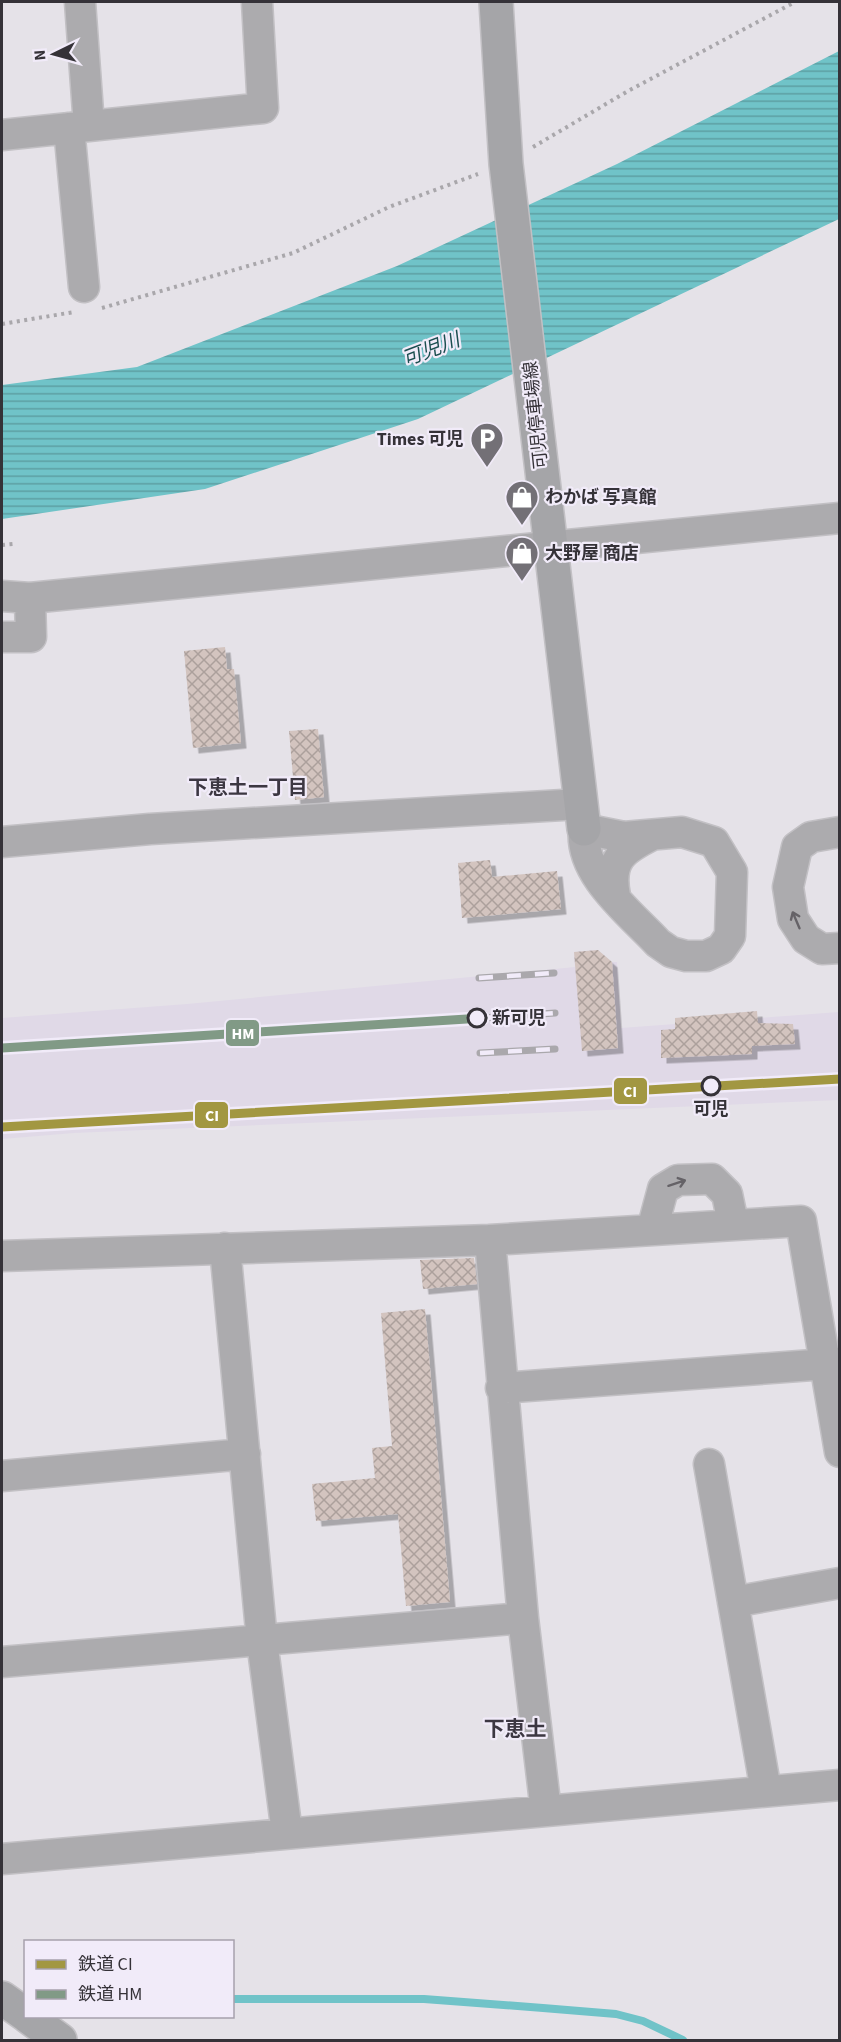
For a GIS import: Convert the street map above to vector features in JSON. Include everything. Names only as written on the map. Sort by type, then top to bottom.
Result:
[{"type":"main road","name":"可児停車場線","points":[[496,2],[506,164],[582,816]]},
{"type":"main road","points":[[2,1998],[24,2014]]},
{"type":"main road","points":[[29,2018],[60,2040]]},
{"type":"street","points":[[80,2],[79,127],[88,302]]},
{"type":"street","points":[[2,135],[263,108],[257,2]]},
{"type":"street","points":[[2,638],[31,636],[16,597],[840,518]]},
{"type":"street","points":[[2,842],[150,829],[582,816],[624,837],[682,832],[696,834],[714,842],[724,855],[732,872],[730,936],[721,949],[705,956],[686,956],[671,952],[658,943],[615,896],[588,862],[582,843],[582,816]]},
{"type":"street","points":[[840,832],[811,837],[797,847],[788,887],[793,920],[806,939],[822,949],[840,948]]},
{"type":"street","points":[[615,896],[613,870],[617,859],[631,847],[657,833]]},
{"type":"street","points":[[652,1230],[663,1189],[678,1180],[712,1179],[727,1194],[733,1223]]},
{"type":"street","points":[[2,1256],[490,1240],[733,1223],[801,1221],[833,1364],[840,1452]]},
{"type":"street","points":[[490,1240],[501,1388],[523,1618],[546,1811]]},
{"type":"street","points":[[225,1248],[262,1641],[287,1833]]},
{"type":"street","points":[[501,1388],[833,1364]]},
{"type":"street","points":[[2,1476],[244,1454]]},
{"type":"street","points":[[709,1464],[766,1791]]},
{"type":"street","points":[[733,1602],[840,1583]]},
{"type":"street","points":[[2,1662],[523,1618]]},
{"type":"street","points":[[2,1859],[840,1785]]},
{"type":"path","points":[[2,324],[88,302],[119,305],[293,253],[389,207],[506,164],[628,91],[795,2]]},
{"type":"path","points":[[2,545],[13,544]]},
{"type":"shaded area","points":[[598,950],[611,962],[617,962],[621,1028],[839,1012],[839,1100],[74,1133],[2,1139],[2,1018],[187,1004],[575,967],[574,952]]},
{"type":"water","name":"可児川","points":[[839,51],[839,219],[418,419],[205,489],[2,519],[2,385],[137,367],[397,266],[617,164]]},
{"type":"building","points":[[225,647],[227,669],[234,669],[241,743],[193,748],[184,651]]},
{"type":"building","points":[[318,729],[324,797],[295,800],[289,731]]},
{"type":"building","points":[[490,860],[492,877],[557,871],[561,909],[462,918],[458,863]]},
{"type":"building","points":[[598,950],[612,962],[618,1048],[582,1051],[574,952]]},
{"type":"building","points":[[757,1011],[758,1023],[793,1024],[795,1044],[752,1046],[752,1054],[661,1058],[661,1030],[675,1029],[675,1018]]},
{"type":"building","points":[[474,1258],[477,1284],[423,1289],[420,1260]]},
{"type":"building","points":[[425,1309],[450,1602],[406,1606],[398,1514],[316,1521],[312,1484],[375,1478],[372,1448],[392,1446],[381,1313]]},
{"type":"waterway","points":[[234,1999],[424,1999],[616,2014],[643,2021],[683,2040]]},
{"type":"railway","points":[[479,978],[554,973]]},
{"type":"railway","points":[[483,1018],[555,1013]]},
{"type":"railway","points":[[480,1053],[555,1049]]},
{"type":"rail line","name":"HM","points":[[2,1048],[483,1018]]},
{"type":"rail line","name":"CI","points":[[2,1127],[840,1079]]},
{"type":"place","name":"Times 可児","points":[[487,468]]},
{"type":"place","name":"わかば 写真館","points":[[522,526]]},
{"type":"place","name":"大野屋 商店","points":[[522,582]]},
{"type":"place","name":"新可児","points":[[477,1018]]},
{"type":"place","name":"可児","points":[[711,1086]]},
{"type":"district","name":"下恵土一丁目","points":[[248,788]]},
{"type":"district","name":"下恵土","points":[[515,1729]]}]
